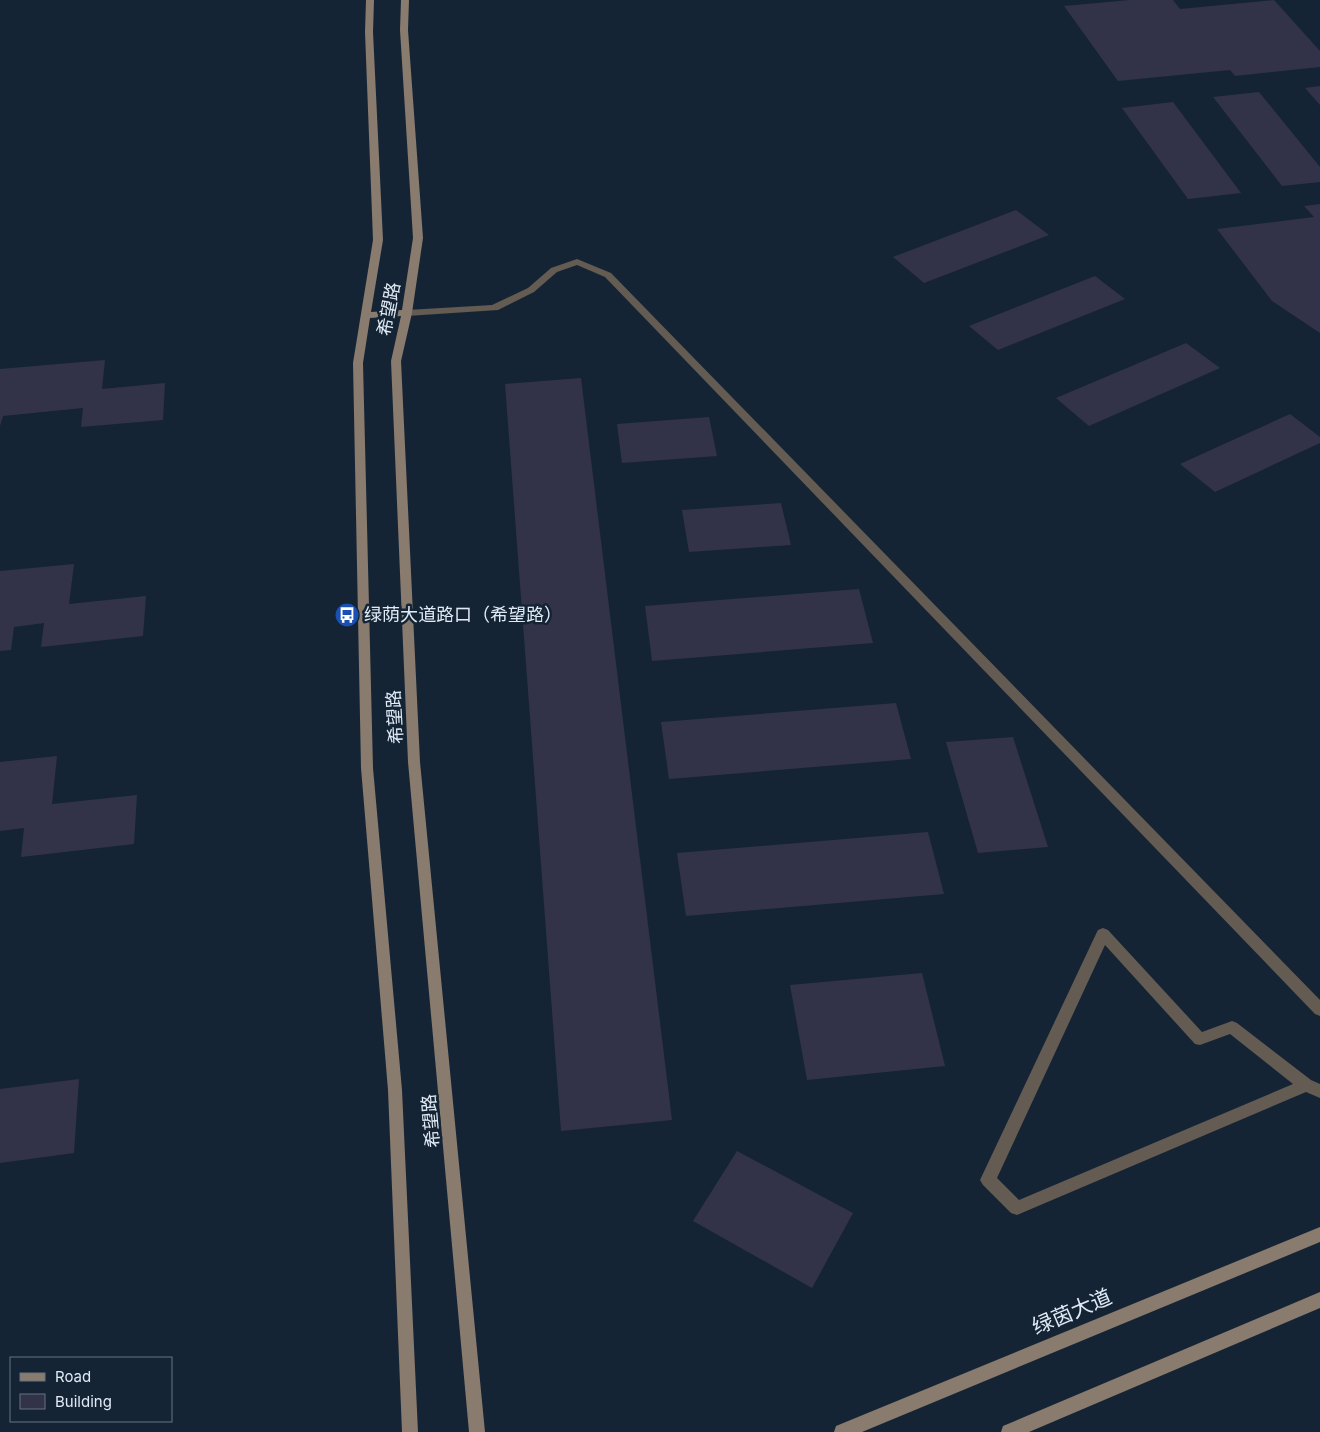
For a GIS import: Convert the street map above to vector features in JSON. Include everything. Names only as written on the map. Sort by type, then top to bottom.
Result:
[{"type":"street","name":"希望路","points":[[370,0],[369,32],[378,240],[358,363],[367,768],[395,1090],[410,1432]]},
{"type":"street","name":"希望路","points":[[405,0],[404,30],[418,238],[407,313],[396,361],[414,762],[477,1432]]},
{"type":"street","points":[[366,316],[494,308],[531,290],[554,270],[577,262],[608,275],[1320,1010]]},
{"type":"street","points":[[1103,934],[1200,1039],[1232,1027],[1313,1088],[1017,1208],[988,1180],[1103,934]]},
{"type":"street","name":"绿茵大道","points":[[842,1432],[1320,1234]]},
{"type":"street","points":[[1010,1432],[1320,1300]]},
{"type":"building","points":[[1130,0],[1173,0],[1180,9],[1274,0],[1320,51],[1320,67],[1235,76],[1230,70],[1118,81],[1064,6]]},
{"type":"building","points":[[1320,86],[1320,105],[1305,88]]},
{"type":"building","points":[[1259,92],[1320,167],[1320,182],[1282,186],[1213,97]]},
{"type":"building","points":[[1173,102],[1241,193],[1188,199],[1122,108]]},
{"type":"building","points":[[1320,204],[1320,333],[1272,301],[1217,229],[1314,217],[1304,206]]},
{"type":"building","points":[[1016,210],[1049,235],[924,283],[893,257]]},
{"type":"building","points":[[1095,276],[1125,299],[998,350],[969,326]]},
{"type":"building","points":[[1186,343],[1220,368],[1089,426],[1056,398]]},
{"type":"building","points":[[105,360],[102,389],[165,383],[163,420],[81,427],[83,408],[3,416],[0,426],[0,369]]},
{"type":"building","points":[[581,378],[672,1120],[561,1131],[505,384]]},
{"type":"building","points":[[1290,414],[1320,437],[1320,443],[1215,492],[1180,464]]},
{"type":"building","points":[[709,417],[717,456],[622,463],[617,424]]},
{"type":"building","points":[[781,503],[791,545],[689,552],[682,510]]},
{"type":"building","points":[[74,564],[69,604],[146,596],[143,636],[41,647],[44,623],[14,627],[11,650],[0,651],[0,571]]},
{"type":"building","points":[[859,589],[873,643],[652,661],[645,606]]},
{"type":"building","points":[[896,703],[911,759],[669,779],[661,722]]},
{"type":"building","points":[[1013,737],[1048,847],[978,853],[946,742]]},
{"type":"building","points":[[57,756],[52,804],[137,795],[134,844],[21,857],[24,828],[0,831],[0,762]]},
{"type":"building","points":[[928,832],[944,894],[686,916],[677,853]]},
{"type":"building","points":[[922,973],[945,1066],[807,1080],[790,985]]},
{"type":"building","points":[[79,1079],[74,1153],[0,1163],[0,1089]]},
{"type":"building","points":[[737,1151],[853,1213],[812,1288],[693,1221]]},
{"type":"place","name":"绿荫大道路口（希望路）","points":[[347,615]]}]
